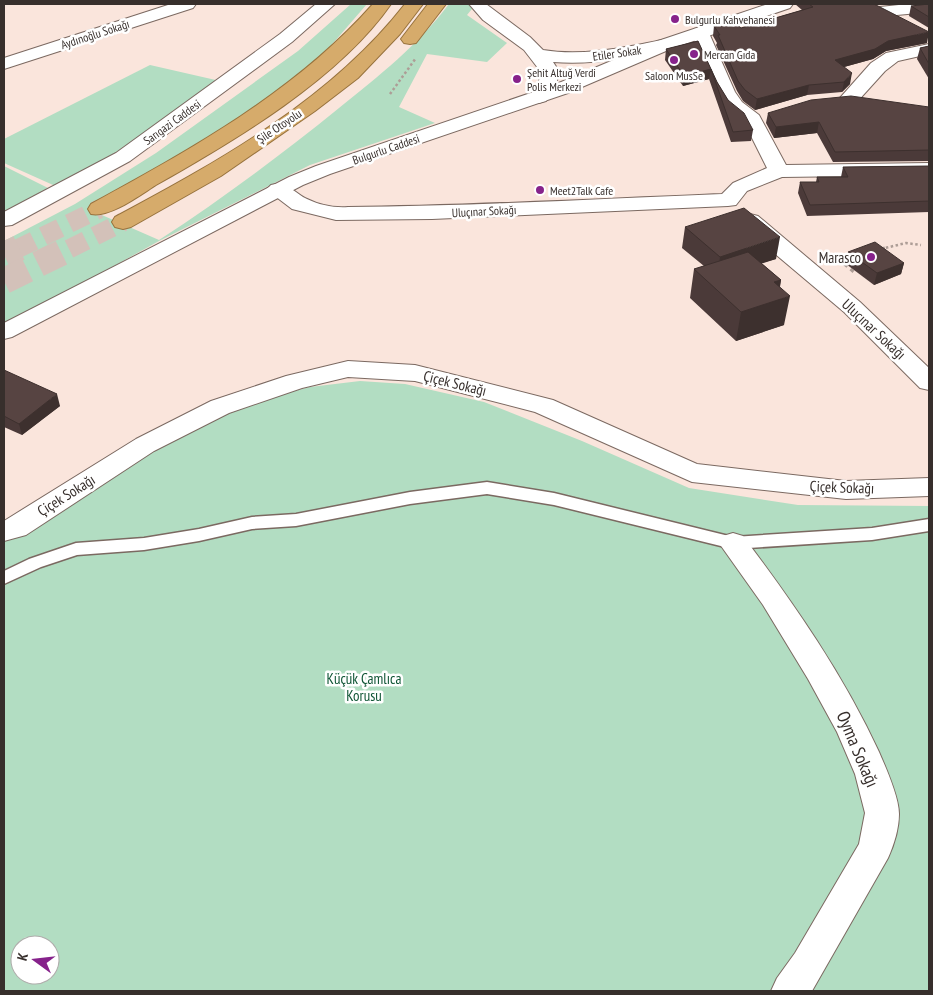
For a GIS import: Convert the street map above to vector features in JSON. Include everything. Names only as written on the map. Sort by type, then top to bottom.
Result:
[{"type":"highway","points":[[366,24],[378,4]]},
{"type":"highway","name":"Şile Otoyolu","points":[[99,209],[186,160],[277,100],[324,64],[366,24],[382,4]]},
{"type":"highway","name":"Şile Otoyolu","points":[[123,222],[214,172],[308,107],[351,74],[394,30],[414,4]]},
{"type":"highway","points":[[308,107],[371,75],[411,38],[437,4]]},
{"type":"street","name":"Aydınoğlu Sokağı","points":[[4,64],[187,4]]},
{"type":"street","name":"Sarıgazi Caddesi","points":[[4,220],[123,158],[286,38],[326,4]]},
{"type":"street","points":[[477,4],[486,15],[504,25],[529,46],[550,71],[547,85],[539,97]]},
{"type":"street","name":"Bulgurlu Caddesi","points":[[4,332],[278,189],[323,170],[562,89],[667,44],[784,4]]},
{"type":"street","points":[[879,8],[929,7]]},
{"type":"street","points":[[879,8],[921,31]]},
{"type":"street","points":[[700,33],[726,92],[735,106],[752,119],[778,171]]},
{"type":"street","name":"Etiler Sokak","points":[[536,54],[549,57],[602,56],[667,44]]},
{"type":"street","points":[[872,101],[841,100],[892,57],[929,49]]},
{"type":"street","points":[[752,119],[771,114]]},
{"type":"street","points":[[734,194],[778,171],[929,169]]},
{"type":"street","name":"Uluçınar Sokağı","points":[[278,189],[300,204],[336,214],[432,213],[697,201],[712,202],[734,194],[823,284],[852,307],[929,382]]},
{"type":"street","name":"Çiçek Sokağı","points":[[4,531],[16,528],[146,445],[220,407],[295,382],[348,369],[415,372],[544,406],[692,473],[846,490],[929,487]]},
{"type":"street","name":"Oyma Sokağı","points":[[733,543],[773,597],[838,704],[872,774],[882,813],[876,847],[808,965],[790,991]]},
{"type":"lane","points":[[4,578],[35,563],[76,549],[144,544],[199,535],[252,523],[305,518],[410,498],[487,488],[554,499],[733,543],[872,534],[929,525]]},
{"type":"path","points":[[874,252],[902,242],[921,245]]},
{"type":"path","points":[[850,260],[843,263],[855,272]]},
{"type":"green space","points":[[351,4],[367,4],[315,64],[262,110],[95,212],[159,240],[251,176],[369,84],[424,33],[449,4],[476,4],[467,15],[507,43],[487,62],[427,54],[399,107],[435,123],[310,165],[159,241],[4,327],[4,241],[75,204],[156,153],[298,51]]},
{"type":"green space","points":[[150,65],[220,81],[62,189],[4,163],[4,139]]},
{"type":"green space","points":[[4,166],[48,188],[4,212]]},
{"type":"green space","name":"Küçük Çamlıca Korusu","points":[[360,381],[405,384],[484,402],[582,441],[689,488],[798,505],[929,506],[929,991],[4,991],[4,537],[18,536],[196,425],[244,404],[310,387]]},
{"type":"building","points":[[809,4],[874,4],[929,32],[888,41],[875,49],[835,60],[852,73],[844,82],[809,85],[757,99],[745,90],[738,81],[718,35],[720,35],[714,26],[731,20],[741,28],[813,7]]},
{"type":"building","points":[[929,4],[929,17],[911,6]]},
{"type":"building","points":[[698,41],[711,69],[684,76],[666,49]]},
{"type":"building","points":[[929,46],[929,64],[920,48]]},
{"type":"building","points":[[711,69],[728,100],[744,113],[753,130],[733,132]]},
{"type":"building","points":[[851,96],[929,107],[929,150],[835,152],[819,122],[776,127],[768,113],[811,100]]},
{"type":"building","points":[[929,166],[929,201],[810,205],[800,182],[819,182],[817,177],[848,177],[843,167]]},
{"type":"building","points":[[744,208],[780,237],[720,257],[685,227]]},
{"type":"building","points":[[875,242],[904,263],[877,273],[848,252]]},
{"type":"building","points":[[748,252],[781,280],[774,282],[790,296],[741,312],[694,269]]},
{"type":"building","points":[[4,370],[57,394],[19,424],[4,416]]},
{"type":"tunnel","points":[[17,249],[99,209]]},
{"type":"tunnel","points":[[71,248],[123,222]]},
{"type":"tunnel","points":[[4,255],[19,248]]},
{"type":"tunnel","points":[[4,281],[71,248]]},
{"type":"place","name":"Bulgurlu Kahvehanesi","points":[[675,19]]},
{"type":"place","name":"Mercan Gıda","points":[[694,54]]},
{"type":"place","name":"Saloon MusSe","points":[[674,60]]},
{"type":"place","name":"Şehit Altuğ Verdi Polis Merkezi","points":[[517,79]]},
{"type":"place","name":"Meet2Talk Cafe","points":[[540,190]]},
{"type":"place","name":"Marasco","points":[[871,257]]}]
